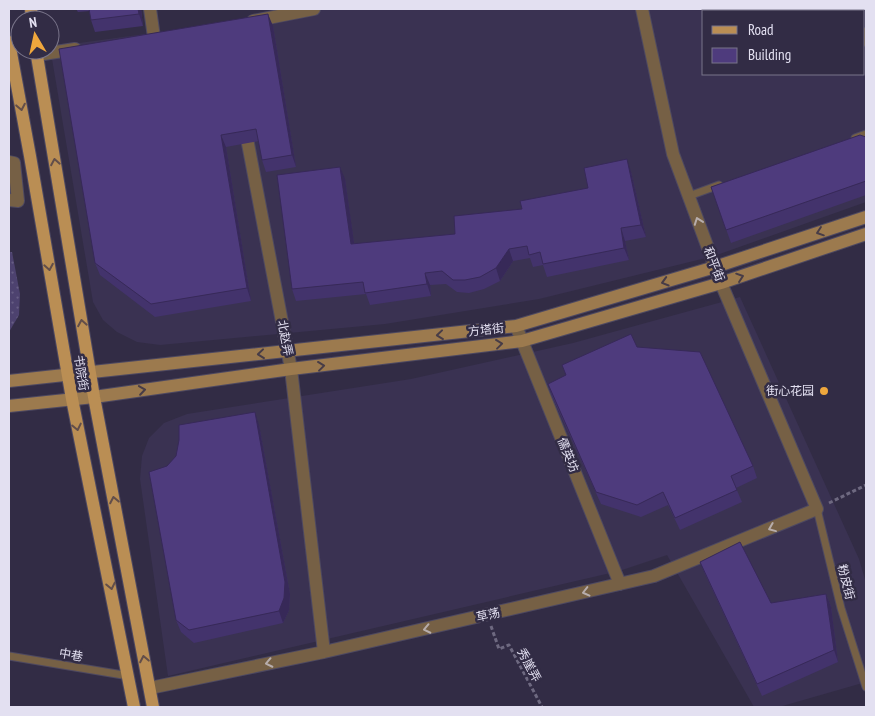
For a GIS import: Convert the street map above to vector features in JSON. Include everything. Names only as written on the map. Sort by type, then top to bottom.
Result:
[{"type":"main road","name":"书院街","points":[[9,42],[72,399],[134,707]]},
{"type":"main road","name":"书院街","points":[[37,60],[94,397],[153,707]]},
{"type":"street","points":[[150,9],[153,37]]},
{"type":"street","points":[[243,24],[314,9]]},
{"type":"street","name":"和平街","points":[[642,9],[672,154],[721,283],[817,509]]},
{"type":"street","points":[[60,50],[86,48]]},
{"type":"street","name":"北赵弄","points":[[242,116],[291,369],[324,652]]},
{"type":"street","points":[[9,162],[14,164],[18,201],[9,200]]},
{"type":"street","name":"方塔街","points":[[9,381],[516,326],[715,267],[866,217]]},
{"type":"street","name":"方塔街","points":[[9,406],[94,397],[291,369],[522,341],[721,283],[866,234]]},
{"type":"street","name":"儒英坊","points":[[516,326],[620,584]]},
{"type":"street","name":"草荡","points":[[150,688],[487,616],[654,576],[817,509]]},
{"type":"lane","points":[[848,141],[866,134]]},
{"type":"lane","points":[[689,196],[726,183]]},
{"type":"lane","name":"粉皮街","points":[[817,509],[841,608],[866,687]]},
{"type":"lane","name":"中巷","points":[[9,656],[129,676]]},
{"type":"path","points":[[817,509],[866,485]]},
{"type":"path","name":"秀崖弄","points":[[487,616],[499,649],[509,645],[542,707]]},
{"type":"shaded area","points":[[300,9],[866,9],[866,202],[714,256],[539,299],[385,324],[160,345],[137,342],[117,332],[103,320],[93,302],[52,60],[60,60],[60,46],[189,28]]},
{"type":"shaded area","points":[[9,252],[12,252],[20,294],[19,315],[9,332]]},
{"type":"shaded area","points":[[740,297],[859,559],[866,583],[866,682],[779,707],[754,707],[667,555],[619,571],[168,676],[140,479],[142,456],[149,438],[164,423],[187,414],[411,379],[573,343]]},
{"type":"building","points":[[89,9],[138,9],[139,14],[91,20]]},
{"type":"building","points":[[268,14],[292,155],[262,160],[256,129],[221,135],[247,288],[151,304],[95,263],[60,49]]},
{"type":"building","points":[[860,135],[866,137],[866,181],[726,230],[711,187]]},
{"type":"building","points":[[627,159],[641,225],[621,228],[624,248],[543,264],[540,252],[529,255],[527,246],[509,249],[496,268],[480,277],[465,280],[453,280],[442,271],[425,273],[427,284],[365,293],[363,282],[292,289],[277,175],[340,167],[351,244],[455,234],[454,216],[522,209],[520,201],[588,188],[584,168]]},
{"type":"building","points":[[631,334],[637,347],[700,352],[753,466],[731,476],[737,490],[675,518],[663,492],[637,505],[596,492],[548,384],[566,375],[562,365]]},
{"type":"building","points":[[255,412],[285,582],[284,598],[279,611],[189,630],[176,620],[149,472],[167,466],[176,456],[179,425]]},
{"type":"building","points":[[740,542],[771,603],[826,594],[834,650],[757,684],[700,562]]},
{"type":"place","name":"街心花园","points":[[824,391]]}]
